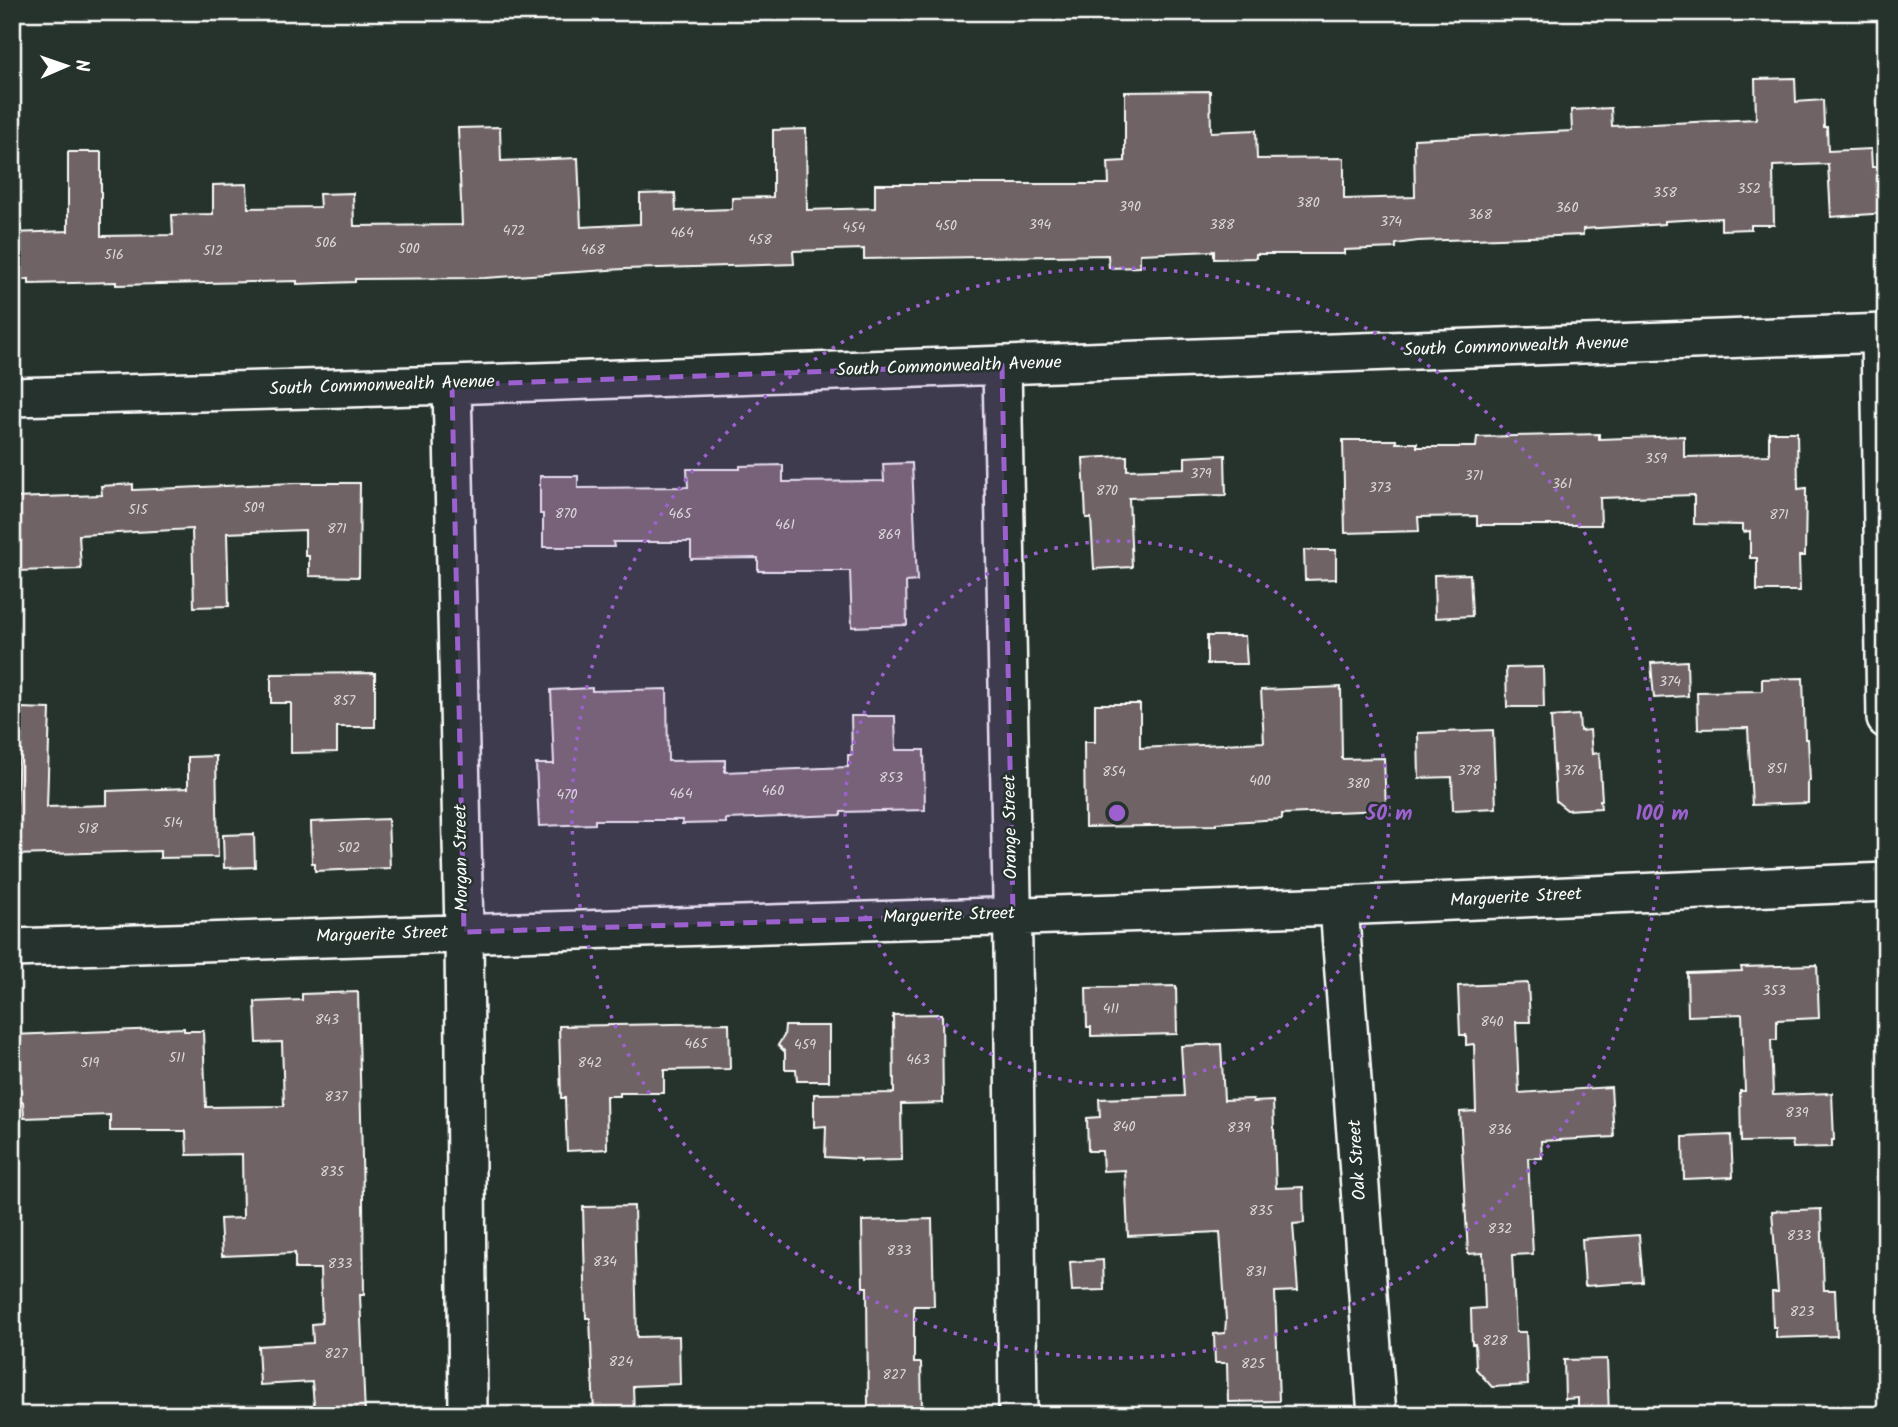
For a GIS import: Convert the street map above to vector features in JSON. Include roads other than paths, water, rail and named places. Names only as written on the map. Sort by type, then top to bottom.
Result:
[{"type":"street","name":"South Commonwealth Avenue","points":[[12,397],[452,385],[1883,334]]},
{"type":"street","points":[[1883,334],[1886,719]]},
{"type":"street","name":"Orange Street","points":[[1002,365],[1013,914],[1018,1415]]},
{"type":"street","name":"Morgan Street","points":[[452,385],[464,932],[468,1415]]},
{"type":"street","name":"Marguerite Street","points":[[12,948],[1013,914],[1339,906],[1886,882]]},
{"type":"street","name":"Oak Street","points":[[1339,906],[1377,1415]]}]
